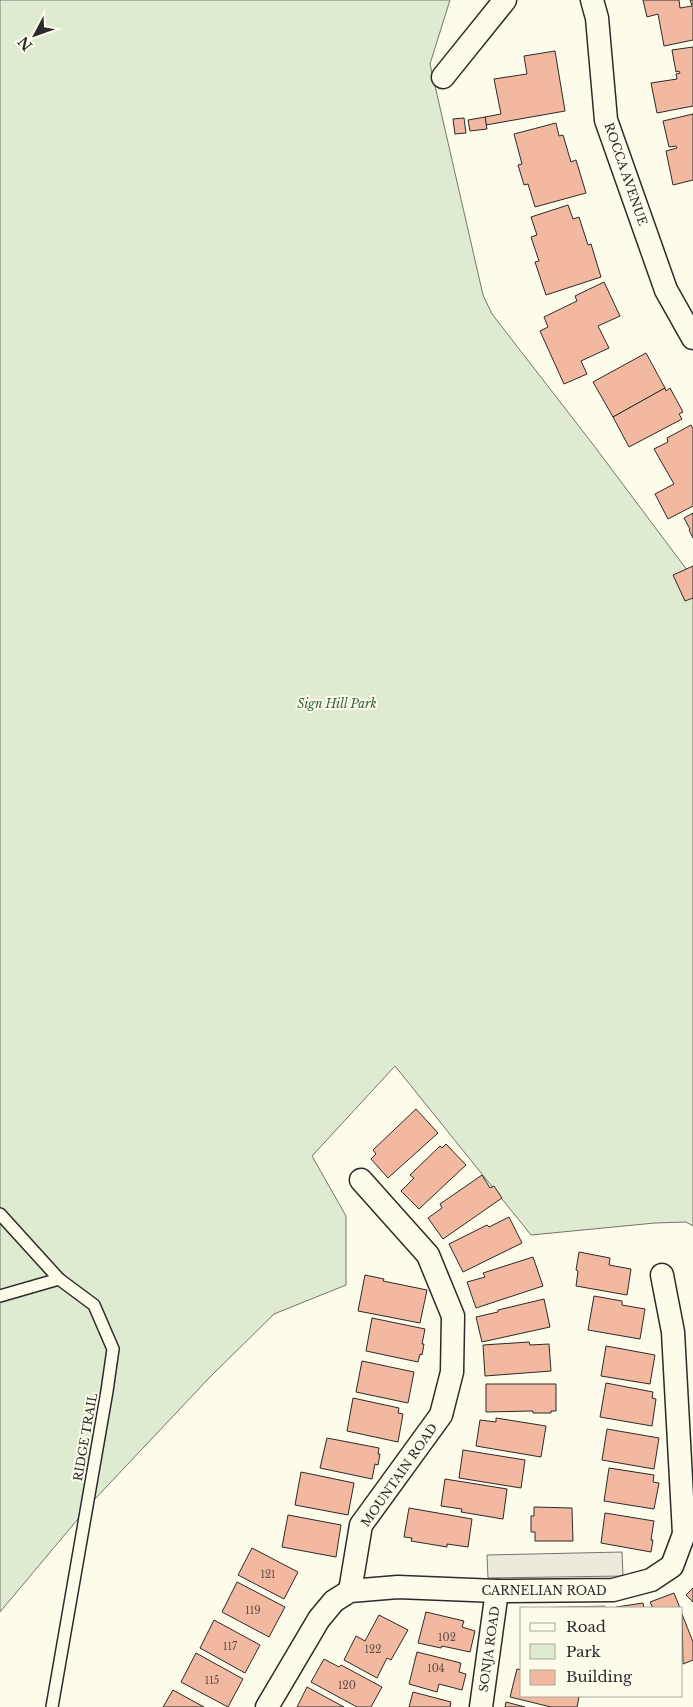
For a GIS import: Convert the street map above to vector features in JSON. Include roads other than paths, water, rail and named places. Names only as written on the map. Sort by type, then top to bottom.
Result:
[{"type":"street","points":[[443,77],[505,0]]},
{"type":"street","name":"ROCCA AVENUE","points":[[592,0],[597,18],[606,120],[666,290],[693,338]]},
{"type":"street","name":"MOUNTAIN ROAD","points":[[350,1591],[361,1525],[441,1415],[452,1372],[453,1316],[428,1255],[361,1180]]},
{"type":"street","name":"CARNELIAN ROAD","points":[[350,1591],[398,1587],[497,1591],[613,1590],[651,1580],[672,1566],[684,1534],[673,1332],[662,1275]]},
{"type":"street","points":[[267,1707],[318,1619],[334,1602],[350,1591]]},
{"type":"street","name":"SONJA ROAD","points":[[481,1707],[497,1591]]},
{"type":"lane","name":"RIDGE TRAIL","points":[[0,1214],[59,1279],[94,1305],[112,1349],[105,1401],[52,1707]]},
{"type":"lane","points":[[0,1296],[59,1279]]},
{"type":"park label","name":"Sign Hill Park","points":[[337,703]]}]
